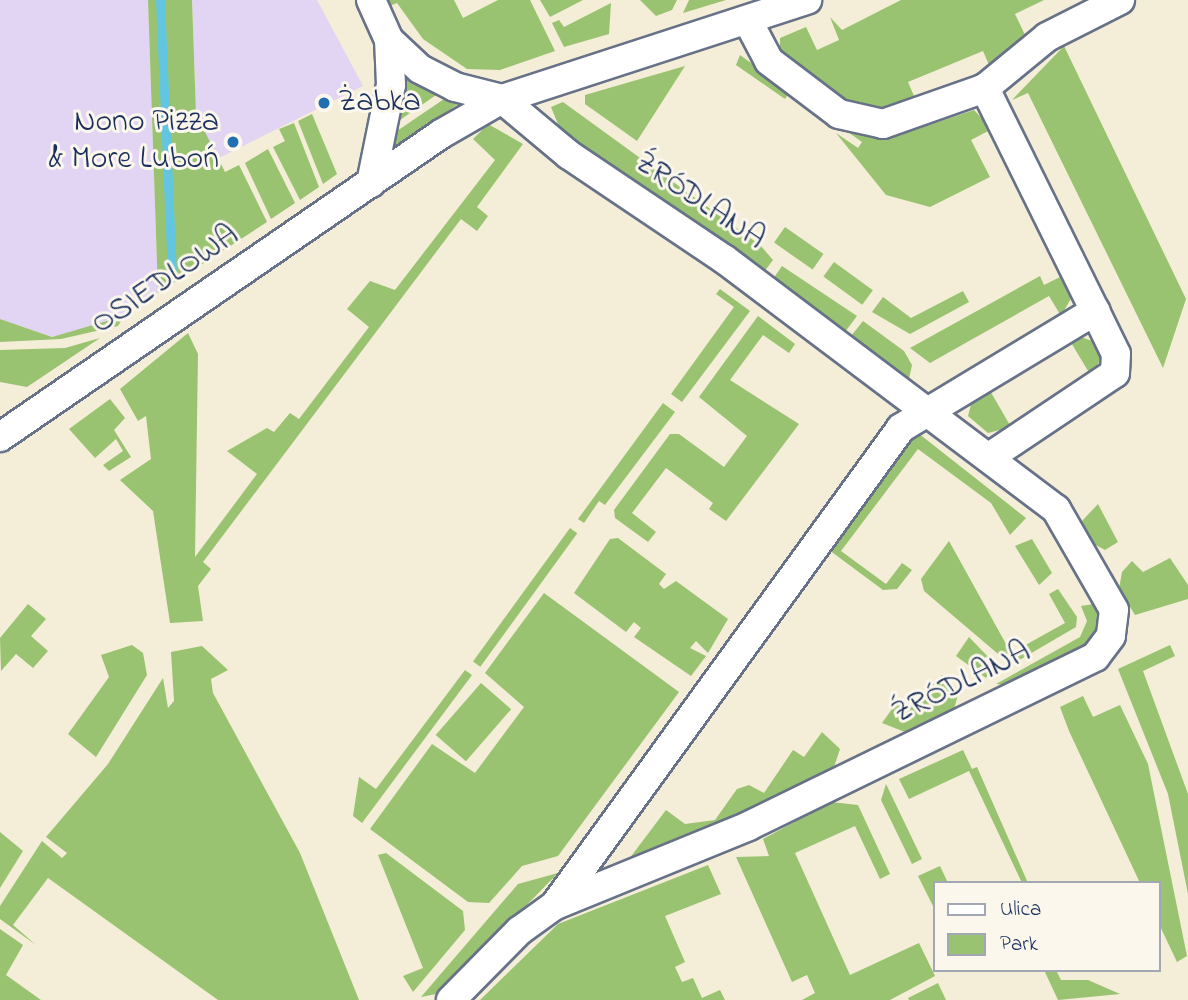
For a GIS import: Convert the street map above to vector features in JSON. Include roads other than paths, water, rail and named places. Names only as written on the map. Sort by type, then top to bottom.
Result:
[{"type":"street","points":[[371,0],[389,40],[391,85],[371,183]]},
{"type":"street","name":"OSIEDLOWA","points":[[0,437],[371,183],[502,99],[748,23],[807,0]]},
{"type":"street","points":[[748,23],[769,61],[839,114],[862,122],[907,120],[985,88],[1046,37],[1120,0]]},
{"type":"street","points":[[389,40],[438,80],[502,99]]},
{"type":"street","points":[[985,88],[1116,354],[1115,373],[991,456]]},
{"type":"street","name":"ŹRÓDLANA","points":[[451,1000],[519,931],[555,905],[749,826],[1101,650],[1111,636],[1114,610],[1076,538],[1056,509],[929,409],[687,233],[593,173],[502,99]]},
{"type":"street","points":[[929,409],[1095,312]]},
{"type":"street","name":"ŹRÓDLANA","points":[[555,905],[894,436],[929,409]]},
{"type":"waterway","points":[[160,0],[172,277]]},
{"type":"place","name":"Żabka","points":[[324,103]]},
{"type":"place","name":"Nono Pizza & More Luboń","points":[[233,142]]}]
